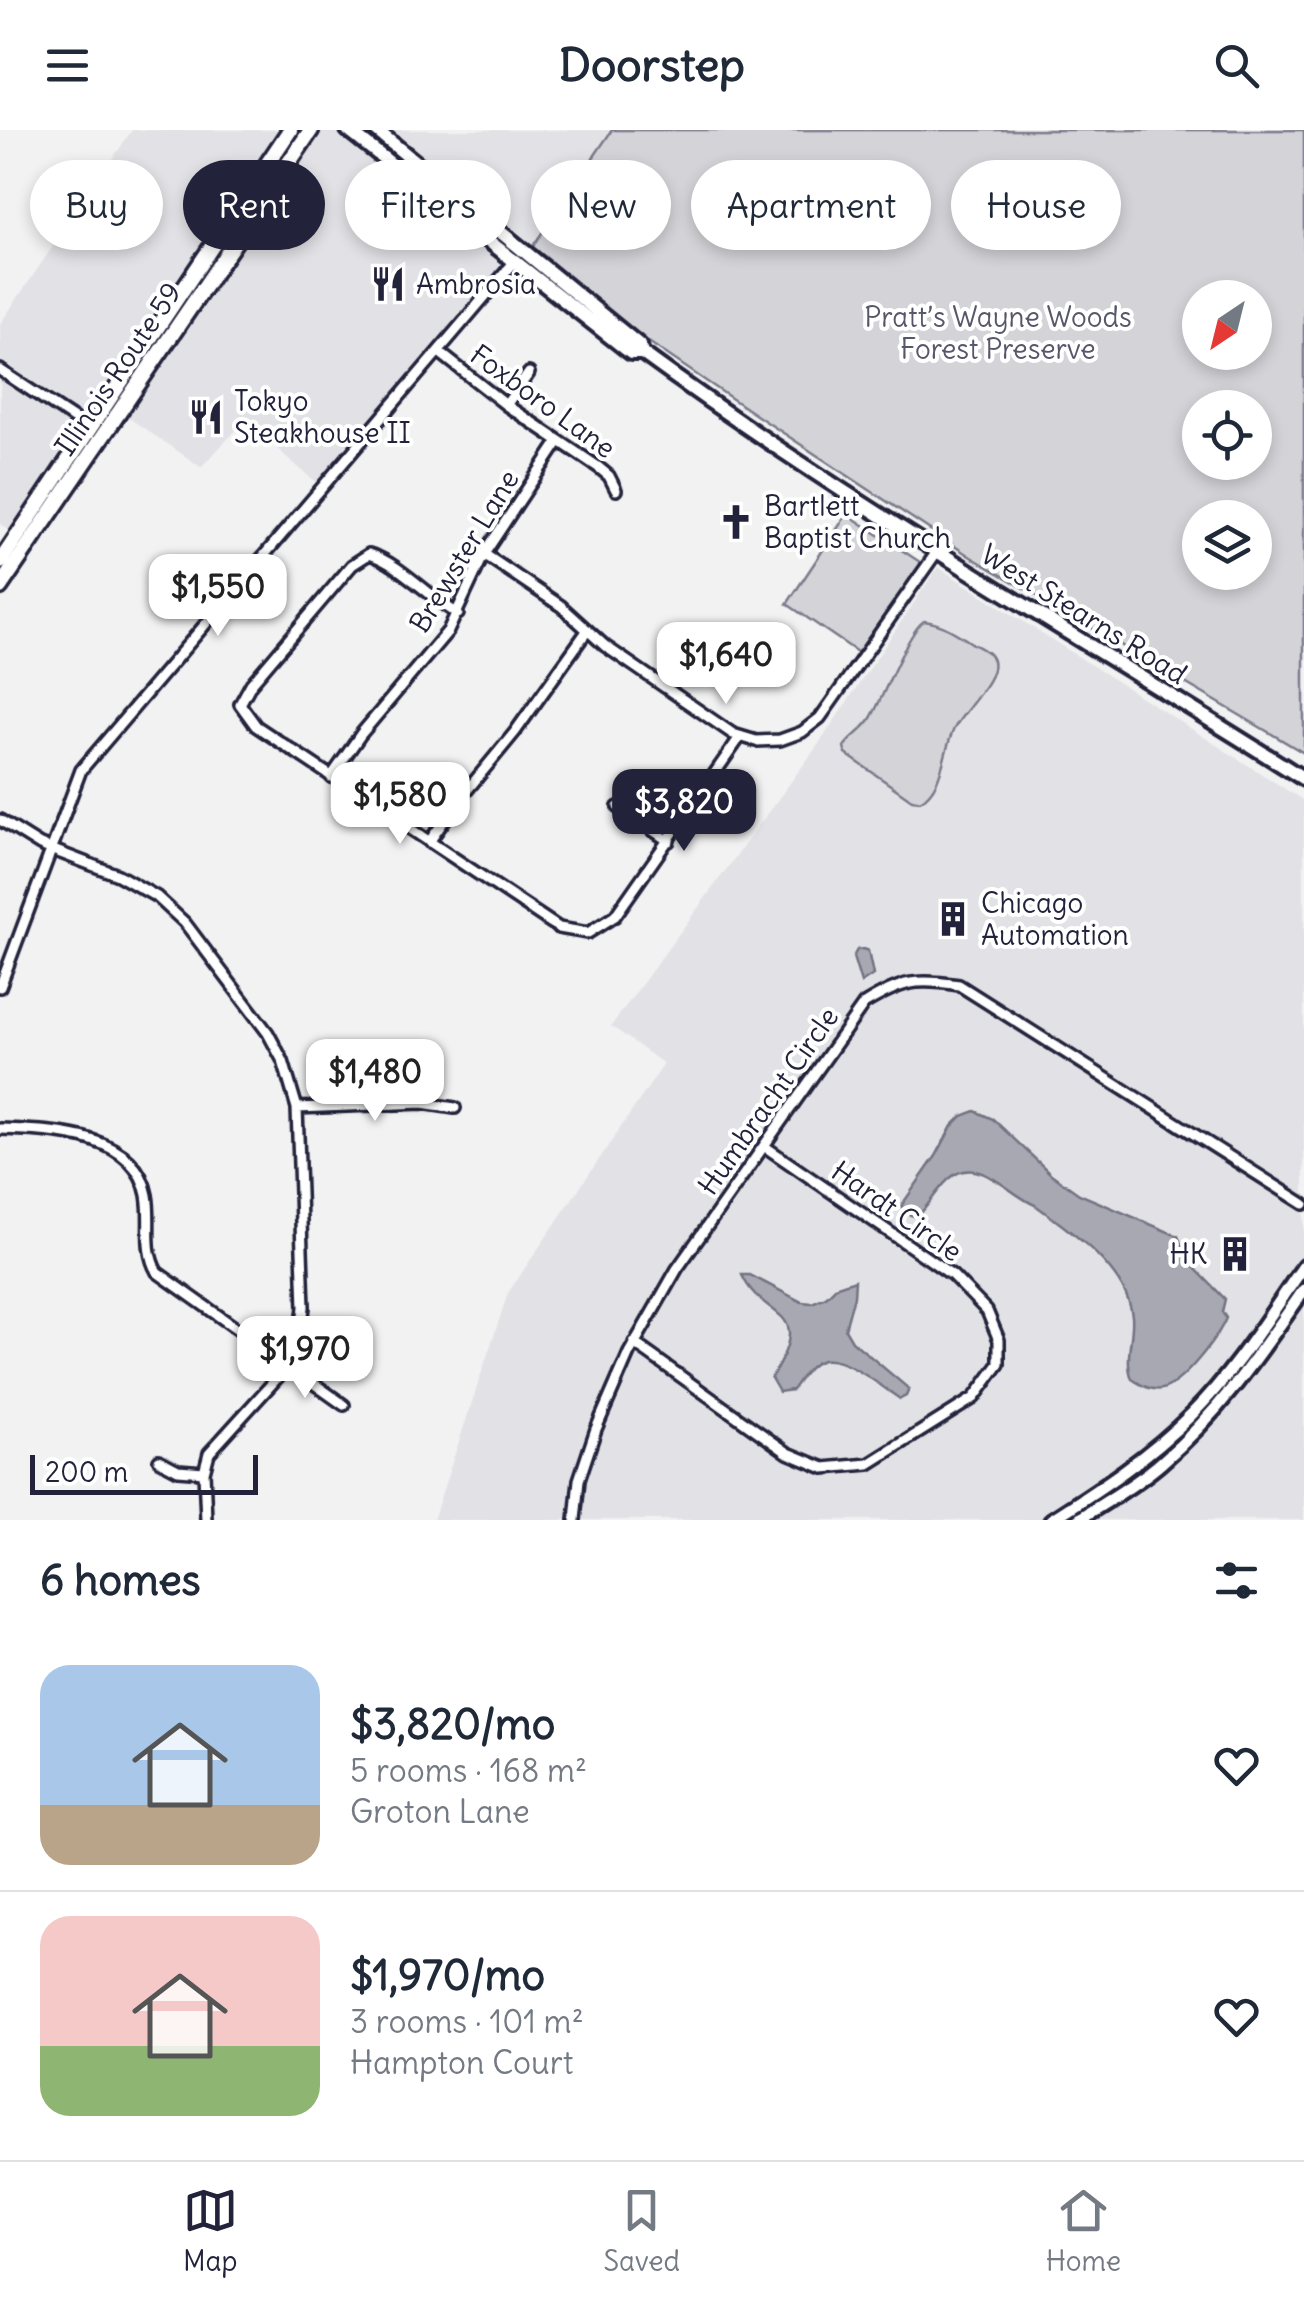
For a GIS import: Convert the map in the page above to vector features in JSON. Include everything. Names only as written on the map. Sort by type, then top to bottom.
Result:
[{"type":"main road","name":"Illinois Route 59","points":[[0,587],[290,130]]},
{"type":"main road","name":"Illinois Route 59","points":[[0,562],[312,130]]},
{"type":"main road","name":"West Stearns Road","points":[[348,130],[631,353],[642,353],[783,454],[936,553],[1304,779]]},
{"type":"main road","name":"West Stearns Road","points":[[376,130],[640,346],[642,353]]},
{"type":"street","points":[[0,987],[5,961],[81,770],[523,249]]},
{"type":"street","name":"Foxboro Lane","points":[[439,352],[506,405],[598,467],[616,490]]},
{"type":"street","points":[[0,370],[95,433]]},
{"type":"street","points":[[506,405],[529,374]]},
{"type":"street","name":"Brewster Lane","points":[[331,777],[361,734],[442,638],[458,614],[484,554],[559,441]]},
{"type":"street","points":[[484,554],[561,606],[587,631],[717,724],[740,737],[764,741],[780,740],[814,724],[936,553]]},
{"type":"street","points":[[458,614],[431,598],[380,557],[368,554],[352,565],[250,684],[240,704],[256,726],[553,925],[588,933],[619,912],[740,737]]},
{"type":"street","points":[[428,842],[515,732],[587,631]]},
{"type":"street","points":[[618,806],[669,841]]},
{"type":"street","points":[[0,820],[51,850],[136,883],[178,915],[268,1033],[284,1061],[297,1108],[304,1307],[301,1332],[288,1366],[217,1441],[204,1472],[206,1520]]},
{"type":"street","name":"Humbracht Circle","points":[[575,1520],[575,1496],[584,1464],[616,1378],[676,1269],[864,1004],[893,986],[920,979],[959,985],[1304,1204]]},
{"type":"street","points":[[297,1108],[422,1103],[455,1108]]},
{"type":"street","points":[[0,1129],[76,1134],[116,1152],[138,1174],[147,1193],[149,1256],[157,1272],[344,1404]]},
{"type":"street","name":"Hardt Circle","points":[[634,1342],[788,1453],[824,1468],[869,1464],[974,1398],[999,1364],[999,1340],[987,1311],[952,1275],[764,1146]]},
{"type":"street","points":[[1051,1520],[1132,1466],[1194,1412],[1228,1372],[1304,1266]]},
{"type":"street","points":[[1078,1520],[1158,1465],[1202,1425],[1241,1379],[1304,1290]]},
{"type":"street","points":[[158,1460],[178,1470],[204,1472]]},
{"type":"shaded area","points":[[132,130],[287,130],[267,160],[183,160],[183,250],[206,250],[88,425],[0,367],[0,324],[50,250],[163,250],[163,160],[112,160]]},
{"type":"shaded area","points":[[311,130],[356,130],[393,160],[345,160],[345,250],[505,250],[514,257],[320,486],[245,421],[201,467],[120,412],[230,250],[325,250],[325,160],[291,160]]},
{"type":"shaded area","points":[[368,130],[612,130],[592,160],[531,160],[531,249],[525,258],[511,247],[511,160],[405,160]]},
{"type":"shaded area","points":[[0,373],[85,429],[14,534],[0,524]]},
{"type":"shaded area","points":[[938,567],[1304,801],[1304,1520],[433,1520],[508,1293],[664,1064],[611,1026],[818,745]]},
{"type":"shaded area","points":[[863,949],[868,951],[873,975],[861,983],[853,957]]},
{"type":"shaded area","points":[[975,1111],[993,1119],[1051,1174],[1079,1194],[1178,1236],[1188,1261],[1225,1299],[1222,1312],[1226,1318],[1208,1347],[1180,1378],[1162,1389],[1146,1387],[1132,1379],[1132,1316],[1120,1283],[1080,1239],[993,1178],[960,1172],[944,1184],[917,1217],[901,1206],[952,1126]]},
{"type":"shaded area","points":[[742,1275],[812,1303],[837,1286],[855,1280],[845,1329],[852,1341],[909,1389],[906,1396],[900,1399],[861,1372],[829,1360],[812,1366],[792,1390],[779,1392],[771,1378],[784,1355],[788,1326],[751,1290]]},
{"type":"green space","name":"Pratt’s Wayne Woods Forest Preserve","points":[[612,130],[1304,130],[1304,753],[971,557],[525,258],[531,249],[671,250],[671,160],[592,160]]},
{"type":"green space","points":[[847,514],[923,564],[860,654],[787,604]]},
{"type":"green space","points":[[924,621],[984,650],[991,656],[993,666],[986,685],[953,731],[933,788],[920,801],[912,800],[846,754],[844,747],[871,718],[903,651]]},
{"type":"place","name":"Ambrosia","points":[[388,284]]},
{"type":"place","name":"Tokyo Steakhouse II","points":[[206,417]]},
{"type":"place","name":"Bartlett Baptist Church","points":[[736,522]]},
{"type":"place","name":"Chicago Automation","points":[[953,919]]},
{"type":"place","name":"HK","points":[[1235,1254]]}]
